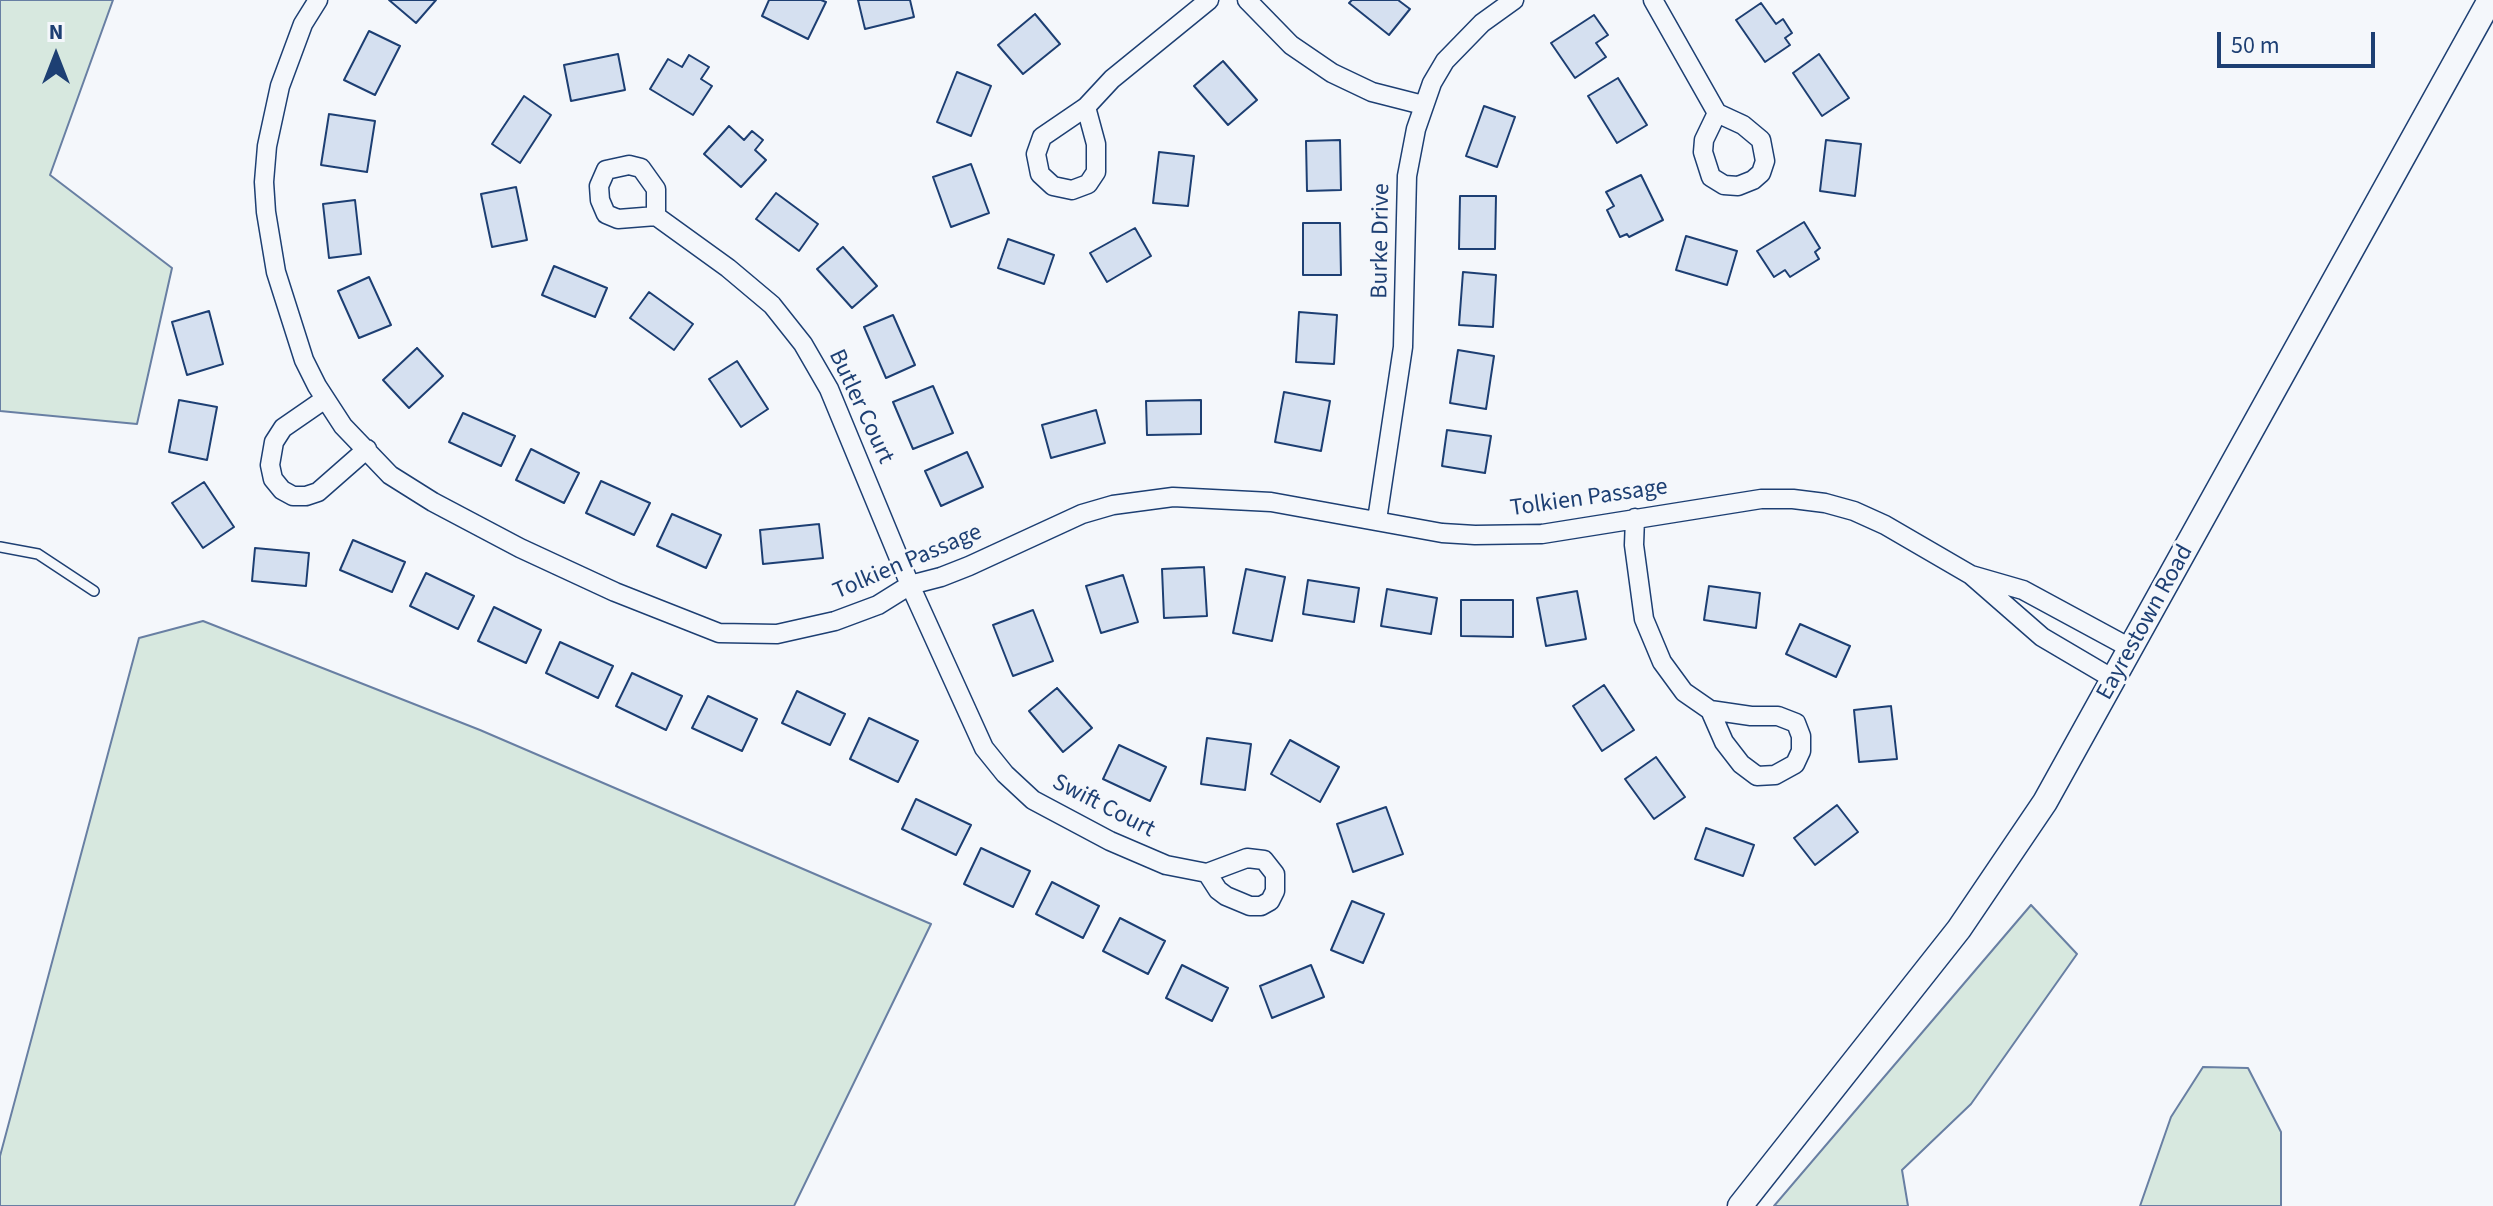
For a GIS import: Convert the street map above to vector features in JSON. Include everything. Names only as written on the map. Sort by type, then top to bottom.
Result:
[{"type":"street","name":"Tolkien Passage","points":[[318,0],[303,24],[280,86],[267,146],[264,182],[270,242],[283,301],[304,360],[325,399],[343,426],[390,475],[433,502],[494,535],[615,592],[719,633],[763,635],[806,629],[878,605],[910,585],[969,566],[1082,514],[1146,500],[1173,497],[1237,499],[1442,533],[1509,535],[1542,534],[1761,499],[1825,503],[1854,511],[1885,525],[1971,575],[2042,637],[2115,680]]},
{"type":"street","points":[[1086,107],[1096,144],[1096,172],[1088,184],[1072,190],[1053,186],[1040,174],[1036,154],[1042,137],[1086,107],[1112,79],[1209,0]]},
{"type":"street","points":[[1247,0],[1291,45],[1332,73],[1372,92],[1423,105]]},
{"type":"street","name":"Burke Drive","points":[[1377,520],[1403,347],[1409,164],[1423,105],[1445,61],[1462,40],[1514,0]]},
{"type":"street","points":[[1653,0],[1717,113]]},
{"type":"street","name":"Eayrestown Road","points":[[1740,1206],[1990,888],[2045,802],[2490,0]]},
{"type":"street","name":"Butler Court","points":[[656,216],[728,268],[772,305],[803,344],[829,389],[910,585]]},
{"type":"street","points":[[325,399],[283,428],[274,442],[270,465],[273,479],[282,490],[293,496],[318,492],[367,449]]},
{"type":"street","points":[[1635,518],[1634,545],[1644,619],[1662,662],[1684,692],[1710,710],[1778,716],[1796,723],[1801,736],[1801,751],[1795,764],[1775,775],[1757,776],[1741,764],[1724,742],[1710,710]]},
{"type":"street","name":"Tolkien Passage","points":[[1971,575],[2023,590],[2132,649]]},
{"type":"street","name":"Swift Court","points":[[910,585],[984,748],[1005,774],[1033,800],[1110,841],[1166,865],[1207,873]]},
{"type":"lane","points":[[0,547],[38,554],[94,591]]},
{"type":"shaded area","points":[[0,0],[113,0],[50,175],[172,268],[137,424],[0,411]]},
{"type":"shaded area","points":[[203,621],[480,730],[931,924],[794,1206],[0,1206],[0,1156],[139,638]]},
{"type":"shaded area","points":[[2031,905],[2077,954],[1971,1104],[1902,1170],[1908,1206],[1774,1206]]},
{"type":"shaded area","points":[[2203,1067],[2248,1068],[2281,1132],[2281,1206],[2140,1206],[2171,1117]]},
{"type":"building","points":[[389,0],[436,0],[416,23]]},
{"type":"building","points":[[769,0],[826,2],[808,39],[762,16]]},
{"type":"building","points":[[858,0],[910,0],[914,17],[865,29]]},
{"type":"building","points":[[1352,0],[1398,0],[1410,9],[1389,35],[1349,3]]},
{"type":"building","points":[[1761,3],[1776,24],[1783,19],[1792,33],[1785,38],[1790,45],[1765,62],[1736,20]]},
{"type":"building","points":[[1035,14],[1060,44],[1023,74],[998,45]]},
{"type":"building","points":[[1594,15],[1608,35],[1596,43],[1606,57],[1575,78],[1551,43]]},
{"type":"building","points":[[369,31],[400,46],[375,95],[344,80]]},
{"type":"building","points":[[618,54],[625,90],[571,101],[564,65]]},
{"type":"building","points":[[1819,54],[1849,98],[1822,116],[1793,73]]},
{"type":"building","points":[[689,55],[709,67],[701,79],[712,86],[693,115],[650,89],[668,59],[682,67]]},
{"type":"building","points":[[1223,61],[1257,100],[1228,125],[1194,86]]},
{"type":"building","points":[[957,72],[991,86],[971,136],[937,122]]},
{"type":"building","points":[[1618,78],[1647,125],[1617,143],[1588,96]]},
{"type":"building","points":[[524,96],[551,115],[520,163],[492,144]]},
{"type":"building","points":[[1484,106],[1515,117],[1497,167],[1466,156]]},
{"type":"building","points":[[329,114],[375,121],[367,172],[321,165]]},
{"type":"building","points":[[729,126],[744,140],[752,131],[763,140],[755,150],[766,160],[741,187],[704,154]]},
{"type":"building","points":[[1340,140],[1341,190],[1307,191],[1306,141]]},
{"type":"building","points":[[1826,140],[1861,144],[1855,196],[1820,191]]},
{"type":"building","points":[[1159,152],[1194,156],[1188,206],[1153,203]]},
{"type":"building","points":[[971,164],[989,213],[951,227],[933,177]]},
{"type":"building","points":[[1641,175],[1663,220],[1629,237],[1627,234],[1620,237],[1607,210],[1614,206],[1606,192]]},
{"type":"building","points":[[516,187],[527,240],[492,247],[481,194]]},
{"type":"building","points":[[776,193],[818,224],[799,251],[756,219]]},
{"type":"building","points":[[1460,196],[1496,196],[1495,249],[1459,249]]},
{"type":"building","points":[[355,200],[361,254],[329,258],[323,204]]},
{"type":"building","points":[[1804,222],[1820,248],[1815,252],[1819,259],[1790,277],[1785,270],[1774,277],[1757,251]]},
{"type":"building","points":[[1303,223],[1340,223],[1341,275],[1303,275]]},
{"type":"building","points":[[1135,228],[1151,256],[1107,282],[1090,253]]},
{"type":"building","points":[[1686,236],[1737,251],[1727,285],[1676,270]]},
{"type":"building","points":[[1008,239],[1054,255],[1044,284],[998,268]]},
{"type":"building","points":[[843,247],[877,286],[852,308],[817,269]]},
{"type":"building","points":[[554,266],[607,288],[595,317],[542,295]]},
{"type":"building","points":[[1463,272],[1496,275],[1493,327],[1459,325]]},
{"type":"building","points":[[369,277],[391,325],[359,338],[338,291]]},
{"type":"building","points":[[649,292],[693,324],[674,350],[630,318]]},
{"type":"building","points":[[209,311],[223,364],[187,375],[172,322]]},
{"type":"building","points":[[1299,312],[1337,315],[1334,364],[1296,362]]},
{"type":"building","points":[[893,315],[915,365],[886,378],[864,327]]},
{"type":"building","points":[[417,348],[443,376],[409,408],[383,380]]},
{"type":"building","points":[[1458,350],[1494,356],[1486,409],[1450,403]]},
{"type":"building","points":[[737,361],[768,409],[741,427],[709,379]]},
{"type":"building","points":[[933,386],[953,433],[913,449],[893,402]]},
{"type":"building","points":[[1284,392],[1330,401],[1321,451],[1275,442]]},
{"type":"building","points":[[179,400],[217,407],[207,460],[169,452]]},
{"type":"building","points":[[1201,400],[1201,434],[1147,435],[1146,401]]},
{"type":"building","points":[[1096,410],[1105,443],[1051,458],[1042,425]]},
{"type":"building","points":[[463,413],[515,436],[501,466],[449,442]]},
{"type":"building","points":[[1447,430],[1491,436],[1485,473],[1442,466]]},
{"type":"building","points":[[531,449],[579,473],[564,503],[516,480]]},
{"type":"building","points":[[967,452],[983,487],[941,506],[925,471]]},
{"type":"building","points":[[601,481],[650,503],[634,535],[586,513]]},
{"type":"building","points":[[204,482],[234,527],[203,548],[172,503]]},
{"type":"building","points":[[672,514],[721,535],[706,568],[657,546]]},
{"type":"building","points":[[819,524],[823,558],[763,564],[760,530]]},
{"type":"building","points":[[353,540],[405,562],[392,592],[340,570]]},
{"type":"building","points":[[255,548],[309,553],[306,586],[252,581]]},
{"type":"building","points":[[1204,567],[1207,616],[1164,618],[1162,569]]},
{"type":"building","points":[[1246,569],[1285,577],[1272,641],[1233,633]]},
{"type":"building","points":[[426,573],[474,596],[458,629],[410,606]]},
{"type":"building","points":[[1123,575],[1138,622],[1101,633],[1086,586]]},
{"type":"building","points":[[1308,580],[1359,588],[1354,622],[1303,614]]},
{"type":"building","points":[[1709,586],[1760,593],[1756,628],[1704,620]]},
{"type":"building","points":[[1387,589],[1437,598],[1431,634],[1381,626]]},
{"type":"building","points":[[1577,591],[1586,639],[1546,646],[1537,598]]},
{"type":"building","points":[[1461,600],[1513,600],[1513,637],[1461,636]]},
{"type":"building","points":[[494,607],[541,630],[526,663],[478,641]]},
{"type":"building","points":[[1033,610],[1053,661],[1013,676],[993,625]]},
{"type":"building","points":[[1800,624],[1850,646],[1836,677],[1786,654]]},
{"type":"building","points":[[560,642],[613,666],[598,698],[546,673]]},
{"type":"building","points":[[632,673],[682,696],[666,730],[616,706]]},
{"type":"building","points":[[1604,685],[1634,730],[1602,751],[1573,706]]},
{"type":"building","points":[[1057,688],[1092,728],[1063,752],[1029,711]]},
{"type":"building","points":[[797,691],[845,714],[830,745],[782,723]]},
{"type":"building","points":[[708,696],[757,719],[742,751],[692,728]]},
{"type":"building","points":[[1891,706],[1897,759],[1859,762],[1854,710]]},
{"type":"building","points":[[869,718],[918,741],[898,782],[850,759]]},
{"type":"building","points":[[1207,738],[1251,744],[1245,790],[1201,784]]},
{"type":"building","points":[[1290,740],[1339,767],[1320,802],[1271,774]]},
{"type":"building","points":[[1119,745],[1166,767],[1150,801],[1103,779]]},
{"type":"building","points":[[1656,757],[1685,797],[1654,819],[1625,779]]},
{"type":"building","points":[[916,799],[971,825],[956,855],[902,829]]},
{"type":"building","points":[[1837,805],[1858,832],[1815,865],[1794,838]]},
{"type":"building","points":[[1386,807],[1403,854],[1353,872],[1337,824]]},
{"type":"building","points":[[1706,828],[1754,845],[1743,876],[1695,859]]},
{"type":"building","points":[[981,848],[1030,871],[1013,907],[964,884]]},
{"type":"building","points":[[1052,882],[1099,906],[1083,938],[1036,914]]},
{"type":"building","points":[[1352,901],[1384,914],[1363,963],[1331,950]]},
{"type":"building","points":[[1120,918],[1165,941],[1148,974],[1103,951]]},
{"type":"building","points":[[1182,965],[1228,988],[1212,1021],[1166,998]]},
{"type":"building","points":[[1311,965],[1324,997],[1272,1018],[1260,986]]}]
